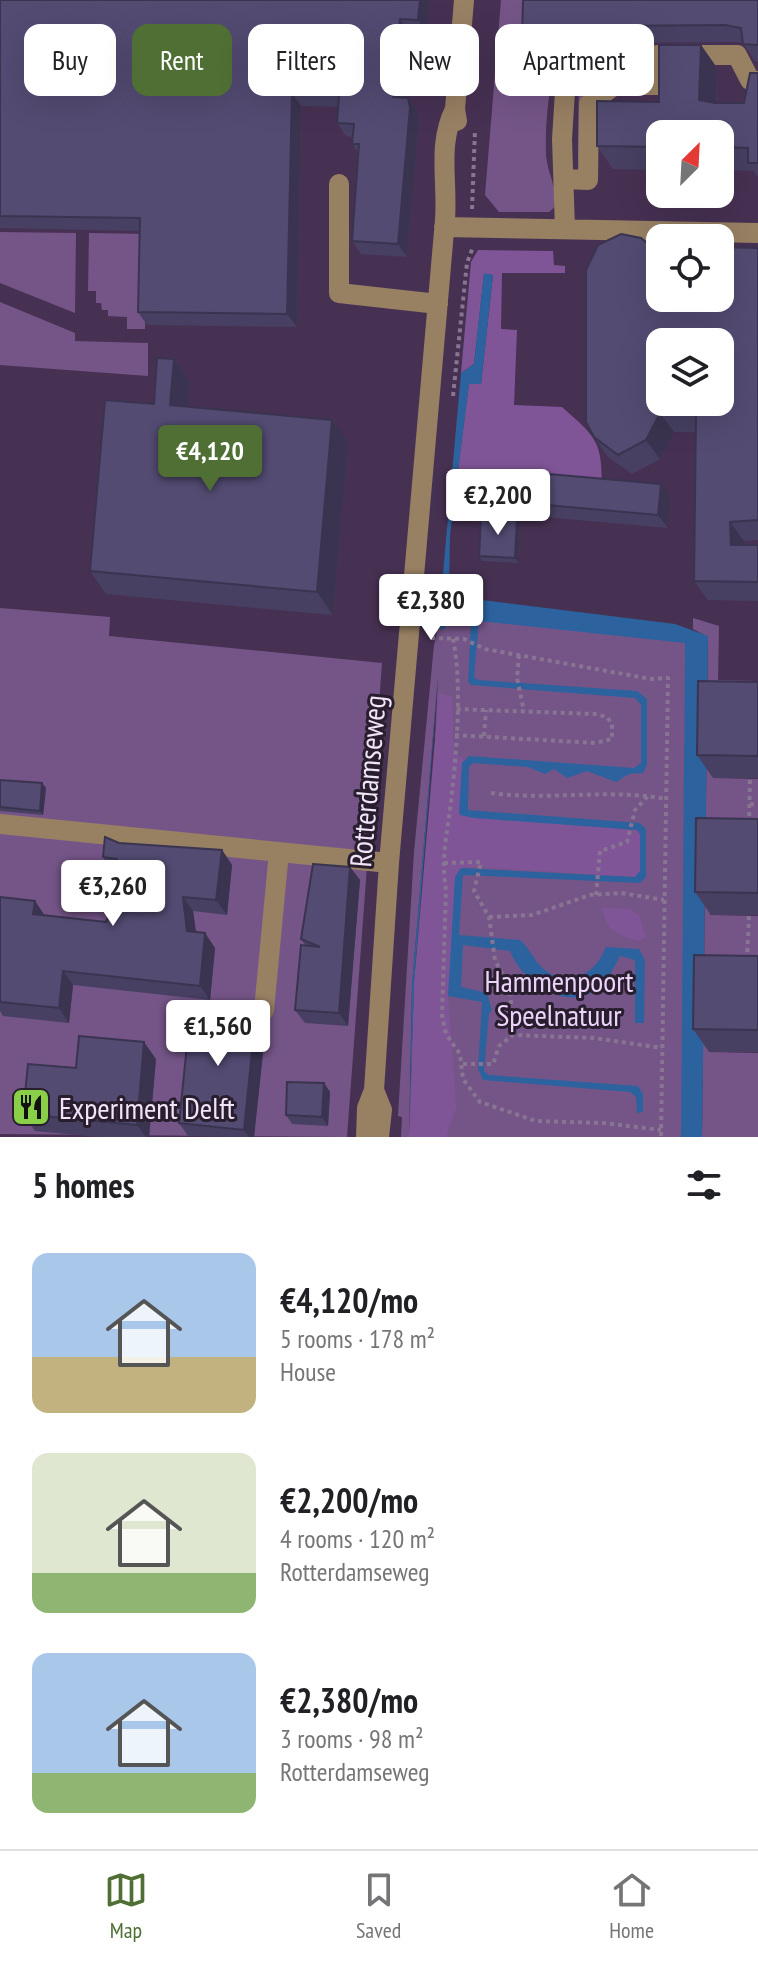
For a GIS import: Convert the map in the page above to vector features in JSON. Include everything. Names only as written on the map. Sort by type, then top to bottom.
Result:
[{"type":"street","name":"Rotterdamseweg","points":[[366,1137],[367,1108],[374,1090],[389,863],[447,191],[442,168],[444,142],[446,127],[455,109],[464,0]]},
{"type":"street","points":[[564,171],[588,180],[589,104],[615,85],[657,85],[657,55],[737,55],[750,80],[758,81]]},
{"type":"street","points":[[565,229],[566,96]]},
{"type":"street","points":[[339,184],[339,293],[438,304]]},
{"type":"street","points":[[444,227],[758,233]]},
{"type":"street","points":[[0,824],[389,863]]},
{"type":"street","points":[[264,1010],[279,852]]},
{"type":"street","name":"Rotterdamseweg","points":[[374,1090],[382,1110],[379,1137]]},
{"type":"path","points":[[431,638],[464,639],[485,649],[651,679],[668,678],[661,1137]]},
{"type":"path","points":[[453,639],[457,657],[455,735],[444,863],[442,1015],[446,1034],[463,1064],[463,1079],[480,1102],[536,1121],[603,1123],[661,1130]]},
{"type":"path","points":[[519,655],[517,678],[524,712]]},
{"type":"path","points":[[455,709],[607,717],[612,724],[612,739],[595,743],[455,735]]},
{"type":"path","points":[[483,737],[486,710]]},
{"type":"path","points":[[749,829],[750,778]]},
{"type":"path","points":[[491,793],[666,799]]},
{"type":"path","points":[[596,895],[600,851],[627,842],[632,832],[631,819],[648,796]]},
{"type":"path","points":[[750,804],[758,805]]},
{"type":"path","points":[[444,863],[481,862],[474,891],[489,917],[494,952],[510,989],[513,1035]]},
{"type":"path","points":[[489,917],[532,915],[596,895],[621,893],[664,900]]},
{"type":"path","points":[[747,970],[749,915]]},
{"type":"path","points":[[747,961],[758,962]]},
{"type":"path","points":[[463,1064],[493,1064],[505,1038],[513,1035],[594,1038],[662,1048]]},
{"type":"green space","points":[[501,0],[534,0],[527,24],[499,24]]},
{"type":"green space","points":[[495,73],[495,96],[549,96],[547,163],[556,206],[549,212],[499,212],[485,195]]},
{"type":"green space","points":[[579,96],[582,96],[581,158],[578,161]]},
{"type":"green space","points":[[0,232],[76,233],[75,313],[0,283]]},
{"type":"green space","points":[[89,233],[147,234],[145,329],[127,329],[127,317],[108,316],[108,310],[102,310],[101,303],[96,303],[96,291],[88,291]]},
{"type":"green space","points":[[0,302],[75,333],[75,341],[148,343],[148,376],[0,365]]},
{"type":"green space","name":"Hammenpoort Speelnatuur","points":[[443,605],[698,638],[695,1137],[417,1137],[438,676],[412,985],[409,1137],[401,1137],[402,1117],[398,1116],[414,852],[434,645]]},
{"type":"green space","points":[[0,608],[110,617],[109,636],[382,663],[347,1137],[0,1134]]},
{"type":"green space","points":[[693,618],[719,626],[718,680],[758,681],[758,704],[713,704],[713,778],[758,779],[758,841],[712,841],[710,915],[758,916],[758,978],[709,977],[709,1052],[758,1053],[758,1137],[702,1137],[708,637],[693,629]]},
{"type":"shaded area","points":[[478,250],[553,251],[554,265],[565,266],[565,273],[502,273],[501,329],[517,330],[514,405],[562,407],[583,427],[596,442],[599,451],[602,490],[525,484],[525,507],[453,509],[469,383],[481,384],[493,275],[484,274],[474,364],[461,373],[471,262]]},
{"type":"shaded area","points":[[439,693],[452,697],[454,752],[464,759],[461,815],[637,830],[640,834],[640,871],[635,877],[475,867],[461,868],[457,872],[448,996],[456,1108],[446,1137],[409,1137],[414,983]]},
{"type":"shaded area","points":[[603,908],[629,909],[639,915],[646,937],[639,941],[614,931],[604,916]]},
{"type":"water","points":[[484,273],[493,275],[481,384],[469,384],[450,535],[449,589],[467,598],[675,624],[708,636],[702,1137],[681,1137],[685,643],[479,621],[474,677],[478,680],[637,691],[647,699],[647,765],[643,773],[629,774],[616,782],[587,771],[567,778],[554,769],[545,774],[528,767],[473,763],[469,767],[468,810],[640,823],[646,829],[646,877],[640,883],[463,875],[459,935],[520,940],[541,967],[554,976],[564,978],[573,978],[589,971],[606,947],[639,949],[645,960],[644,1023],[635,1023],[635,960],[620,956],[608,978],[586,995],[559,996],[524,973],[510,951],[463,945],[461,987],[487,993],[492,1011],[489,1013],[484,1071],[489,1075],[638,1086],[643,1094],[643,1112],[637,1113],[636,1097],[630,1092],[483,1080],[478,1069],[482,1002],[448,996],[455,877],[461,868],[635,877],[640,871],[640,834],[637,830],[460,815],[462,763],[469,756],[634,768],[641,763],[641,705],[635,698],[471,685],[468,682],[471,620],[447,615],[445,629],[438,629],[461,373],[474,364]]},
{"type":"water","points":[[440,652],[414,983],[410,1124],[412,985]]},
{"type":"building","points":[[0,0],[420,0],[418,20],[400,19],[400,24],[380,24],[380,96],[408,98],[410,108],[398,244],[352,241],[359,144],[352,144],[354,124],[337,123],[339,96],[364,96],[364,24],[248,24],[248,96],[292,96],[287,314],[138,312],[140,218],[0,216]]},
{"type":"building","points":[[523,0],[758,0],[758,45],[743,44],[741,28],[725,25],[522,24]]},
{"type":"building","points":[[659,45],[701,45],[699,100],[744,103],[750,73],[758,73],[758,163],[748,163],[748,148],[734,148],[734,120],[646,120],[646,147],[597,146],[597,101],[659,102]]},
{"type":"building","points":[[621,234],[641,238],[646,242],[646,312],[734,312],[734,247],[758,248],[758,520],[730,522],[731,545],[758,545],[758,582],[694,581],[696,416],[734,416],[734,328],[646,328],[646,416],[658,416],[646,440],[618,455],[594,437],[586,422],[586,270],[598,245]]},
{"type":"building","points":[[157,358],[174,359],[170,405],[332,420],[317,592],[90,571],[105,400],[154,404]]},
{"type":"building","points":[[526,472],[661,484],[658,515],[524,503]]},
{"type":"building","points":[[481,516],[517,518],[515,558],[479,556]]},
{"type":"building","points":[[698,681],[758,682],[758,756],[697,755]]},
{"type":"building","points":[[0,780],[42,783],[40,811],[0,807]]},
{"type":"building","points":[[696,818],[758,819],[758,893],[695,892]]},
{"type":"building","points":[[105,837],[119,843],[222,850],[216,900],[183,897],[187,931],[205,933],[200,986],[63,971],[59,1008],[0,1002],[0,897],[35,901],[33,914],[106,922],[112,908],[117,859],[103,857]]},
{"type":"building","points":[[313,864],[350,867],[339,1013],[295,1010],[301,945],[320,947],[301,939]]},
{"type":"building","points":[[694,955],[758,956],[758,1030],[693,1029]]},
{"type":"building","points":[[191,1006],[256,1012],[244,1130],[179,1123]]},
{"type":"building","points":[[79,1036],[144,1042],[137,1125],[23,1114],[28,1064],[76,1068]]},
{"type":"building","points":[[287,1082],[324,1083],[322,1117],[286,1115]]},
{"type":"place","name":"Experiment Delft","points":[[31,1107]]}]
